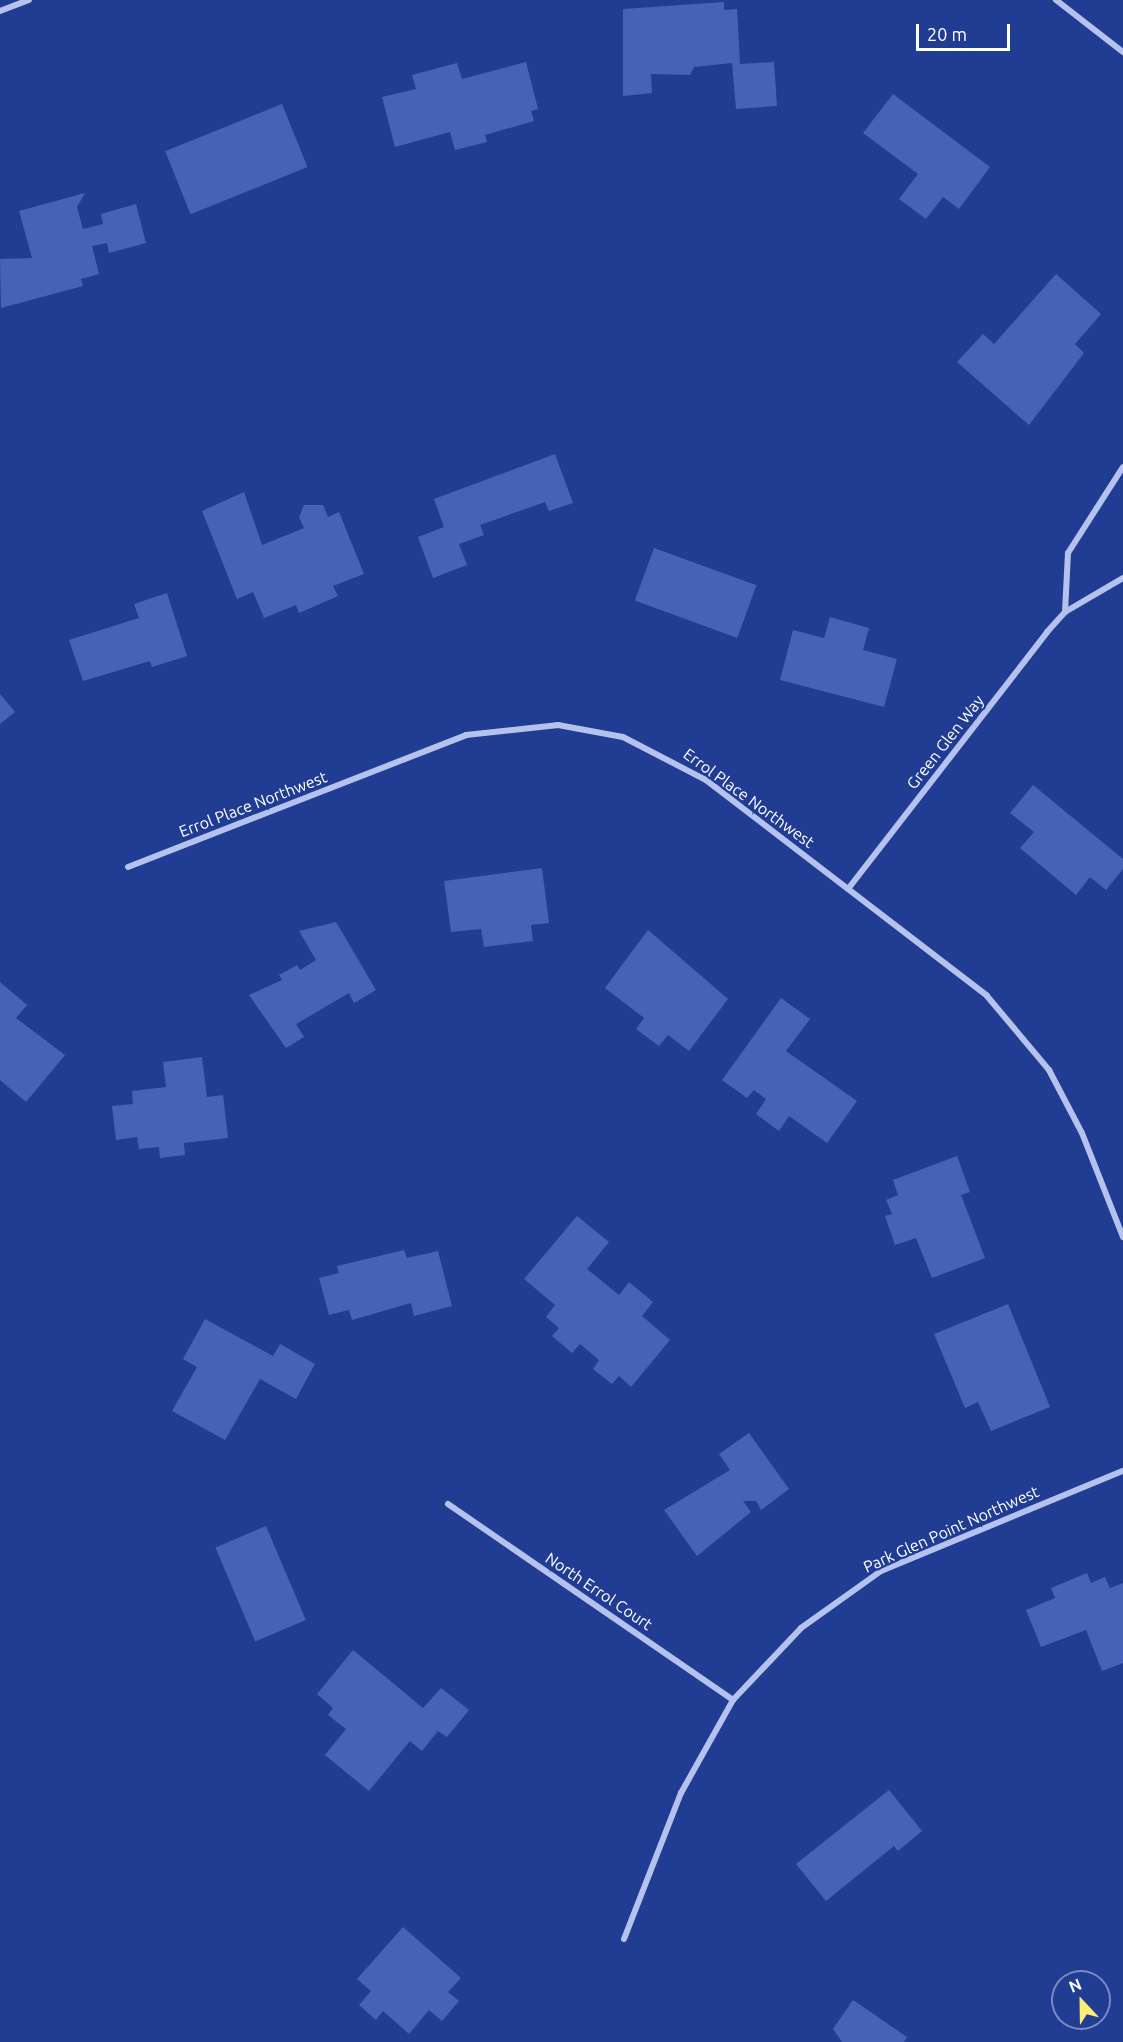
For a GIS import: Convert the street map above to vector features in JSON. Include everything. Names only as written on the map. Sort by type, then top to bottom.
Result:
[{"type":"street","points":[[0,11],[29,0]]},
{"type":"street","points":[[1056,0],[1123,52]]},
{"type":"street","points":[[1065,612],[1068,553],[1123,467]]},
{"type":"street","name":"Green Glen Way","points":[[848,889],[1065,612],[1123,578]]},
{"type":"street","name":"Errol Place Northwest","points":[[128,867],[466,735],[558,725],[623,737],[675,759],[987,996],[1022,1033],[1082,1133],[1123,1237]]},
{"type":"street","name":"Park Glen Point Northwest","points":[[624,1939],[681,1793],[733,1700],[801,1628],[881,1571],[1123,1471]]},
{"type":"street","name":"North Errol Court","points":[[448,1504],[733,1700]]},
{"type":"building","points":[[724,2],[724,10],[737,9],[740,64],[774,62],[777,106],[736,109],[732,63],[694,67],[690,75],[651,74],[652,93],[623,96],[623,9]]},
{"type":"building","points":[[526,62],[538,109],[531,111],[534,121],[485,135],[487,142],[455,150],[450,132],[395,147],[382,97],[416,89],[412,75],[457,63],[462,79]]},
{"type":"building","points":[[893,94],[990,167],[959,209],[943,197],[926,219],[899,199],[918,174],[863,133]]},
{"type":"building","points":[[282,104],[307,167],[191,214],[165,151]]},
{"type":"building","points":[[85,193],[77,207],[83,229],[103,224],[101,214],[136,204],[146,243],[109,253],[107,243],[92,246],[99,274],[81,279],[83,286],[1,308],[0,259],[32,258],[19,211]]},
{"type":"building","points":[[1056,274],[1101,314],[1075,344],[1084,353],[1029,425],[957,362],[983,334],[994,344]]},
{"type":"building","points":[[555,454],[573,503],[549,511],[545,502],[480,525],[484,535],[459,544],[467,565],[433,578],[418,537],[444,527],[434,499]]},
{"type":"building","points":[[244,492],[262,545],[304,528],[299,517],[304,505],[323,505],[328,517],[339,512],[364,574],[333,586],[338,596],[299,613],[296,605],[264,618],[253,592],[237,599],[202,511]]},
{"type":"building","points":[[654,548],[756,585],[737,638],[635,601]]},
{"type":"building","points":[[167,593],[187,656],[152,667],[150,661],[83,681],[69,640],[139,618],[134,604]]},
{"type":"building","points":[[830,617],[869,628],[863,650],[897,659],[884,707],[780,680],[793,630],[824,638]]},
{"type":"building","points":[[0,694],[15,712],[0,724]]},
{"type":"building","points":[[1033,785],[1123,859],[1123,869],[1106,890],[1090,877],[1076,895],[1020,848],[1034,832],[1010,813]]},
{"type":"building","points":[[542,868],[549,923],[531,925],[533,941],[484,947],[481,929],[451,932],[444,881]]},
{"type":"building","points":[[336,922],[376,990],[354,1003],[349,993],[296,1024],[304,1037],[286,1048],[249,995],[282,980],[279,975],[297,965],[300,970],[316,960],[299,931]]},
{"type":"building","points":[[648,930],[728,999],[689,1051],[668,1035],[659,1046],[636,1029],[644,1018],[605,988]]},
{"type":"building","points":[[0,982],[27,1005],[16,1018],[65,1055],[26,1102],[0,1080]]},
{"type":"building","points":[[781,998],[810,1019],[786,1051],[857,1101],[827,1143],[789,1116],[779,1131],[756,1114],[766,1099],[754,1090],[747,1098],[722,1080]]},
{"type":"building","points":[[202,1057],[207,1097],[223,1095],[228,1138],[184,1143],[185,1155],[160,1158],[159,1147],[139,1149],[137,1137],[116,1140],[112,1106],[133,1104],[132,1091],[166,1087],[163,1062]]},
{"type":"building","points":[[957,1156],[970,1192],[961,1195],[985,1258],[932,1278],[916,1238],[895,1245],[885,1216],[892,1214],[886,1200],[898,1195],[893,1180]]},
{"type":"building","points":[[577,1216],[609,1242],[587,1269],[619,1295],[629,1282],[653,1302],[642,1316],[670,1340],[631,1387],[619,1376],[612,1384],[593,1369],[599,1360],[580,1344],[572,1353],[552,1336],[559,1328],[546,1317],[555,1305],[524,1279]]},
{"type":"building","points":[[404,1250],[407,1258],[438,1251],[452,1306],[414,1316],[411,1303],[352,1320],[349,1310],[329,1315],[319,1278],[339,1273],[337,1266]]},
{"type":"building","points":[[1008,1304],[1050,1407],[991,1431],[978,1402],[965,1408],[934,1334]]},
{"type":"building","points":[[205,1319],[273,1356],[280,1344],[315,1364],[296,1399],[260,1379],[225,1440],[172,1411],[197,1367],[183,1359]]},
{"type":"building","points":[[749,1433],[789,1489],[761,1510],[756,1501],[743,1501],[751,1512],[697,1556],[664,1510],[730,1470],[719,1454]]},
{"type":"building","points":[[266,1526],[306,1620],[255,1641],[215,1547]]},
{"type":"building","points":[[1087,1573],[1091,1583],[1105,1577],[1110,1588],[1123,1583],[1123,1663],[1102,1671],[1086,1630],[1041,1647],[1026,1610],[1055,1598],[1051,1588]]},
{"type":"building","points":[[353,1650],[423,1708],[441,1688],[469,1710],[447,1737],[438,1731],[422,1751],[410,1741],[369,1791],[325,1755],[346,1729],[328,1715],[333,1708],[317,1694]]},
{"type":"building","points":[[889,1790],[922,1831],[898,1851],[894,1846],[826,1901],[796,1864]]},
{"type":"building","points":[[403,1927],[461,1978],[448,1992],[459,2001],[442,2021],[429,2010],[409,2034],[383,2011],[376,2020],[359,2005],[371,1991],[357,1979]]},
{"type":"building","points":[[853,2000],[907,2037],[904,2042],[842,2042],[833,2029]]}]
